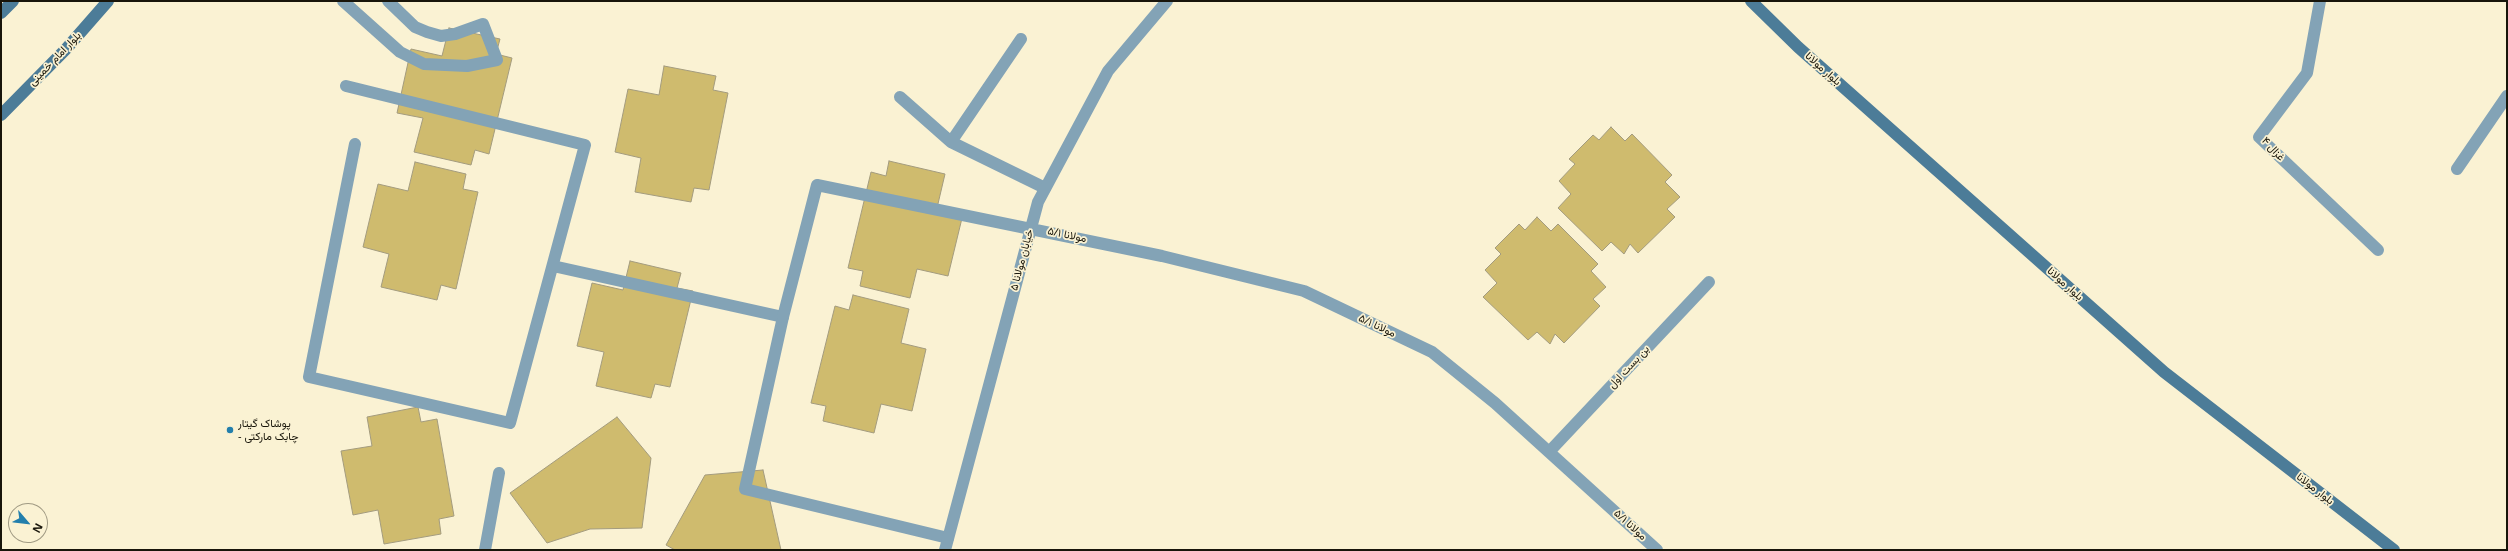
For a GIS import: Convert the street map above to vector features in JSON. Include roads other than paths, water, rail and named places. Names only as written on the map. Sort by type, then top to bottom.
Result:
[{"type":"street","points":[[1,13],[13,1]]},
{"type":"street","name":"بلوار امام خمینی","points":[[1,115],[66,49],[108,1]]},
{"type":"street","points":[[342,1],[400,52],[424,64],[467,66],[497,60],[482,24],[455,34],[441,36],[415,27],[388,1]]},
{"type":"street","name":"خیابان مولانا ۵","points":[[945,550],[1030,227],[1038,202],[1108,71],[1167,1]]},
{"type":"street","name":"بلوار مولانا","points":[[1751,1],[1798,47],[2164,372],[2394,550]]},
{"type":"street","name":"غزال ۴","points":[[2320,1],[2306,73],[2259,137],[2378,250]]},
{"type":"street","points":[[951,142],[1021,40]]},
{"type":"street","points":[[346,86],[585,145],[510,423],[309,377],[355,144]]},
{"type":"street","points":[[2456,169],[2507,96]]},
{"type":"street","points":[[900,97],[951,142],[1045,188]]},
{"type":"street","name":"مولانا ۵/۱","points":[[783,317],[817,185],[1030,227],[1162,256],[1304,291],[1432,352],[1549,452],[1657,550]]},
{"type":"street","points":[[553,266],[783,317],[745,489],[948,538]]},
{"type":"street","name":"بن بست اول","points":[[1549,452],[1709,282]]},
{"type":"street","points":[[485,550],[499,473]]},
{"type":"place","name":"پوشاک گیتار - چابک مارکتی","points":[[230,430]]}]
